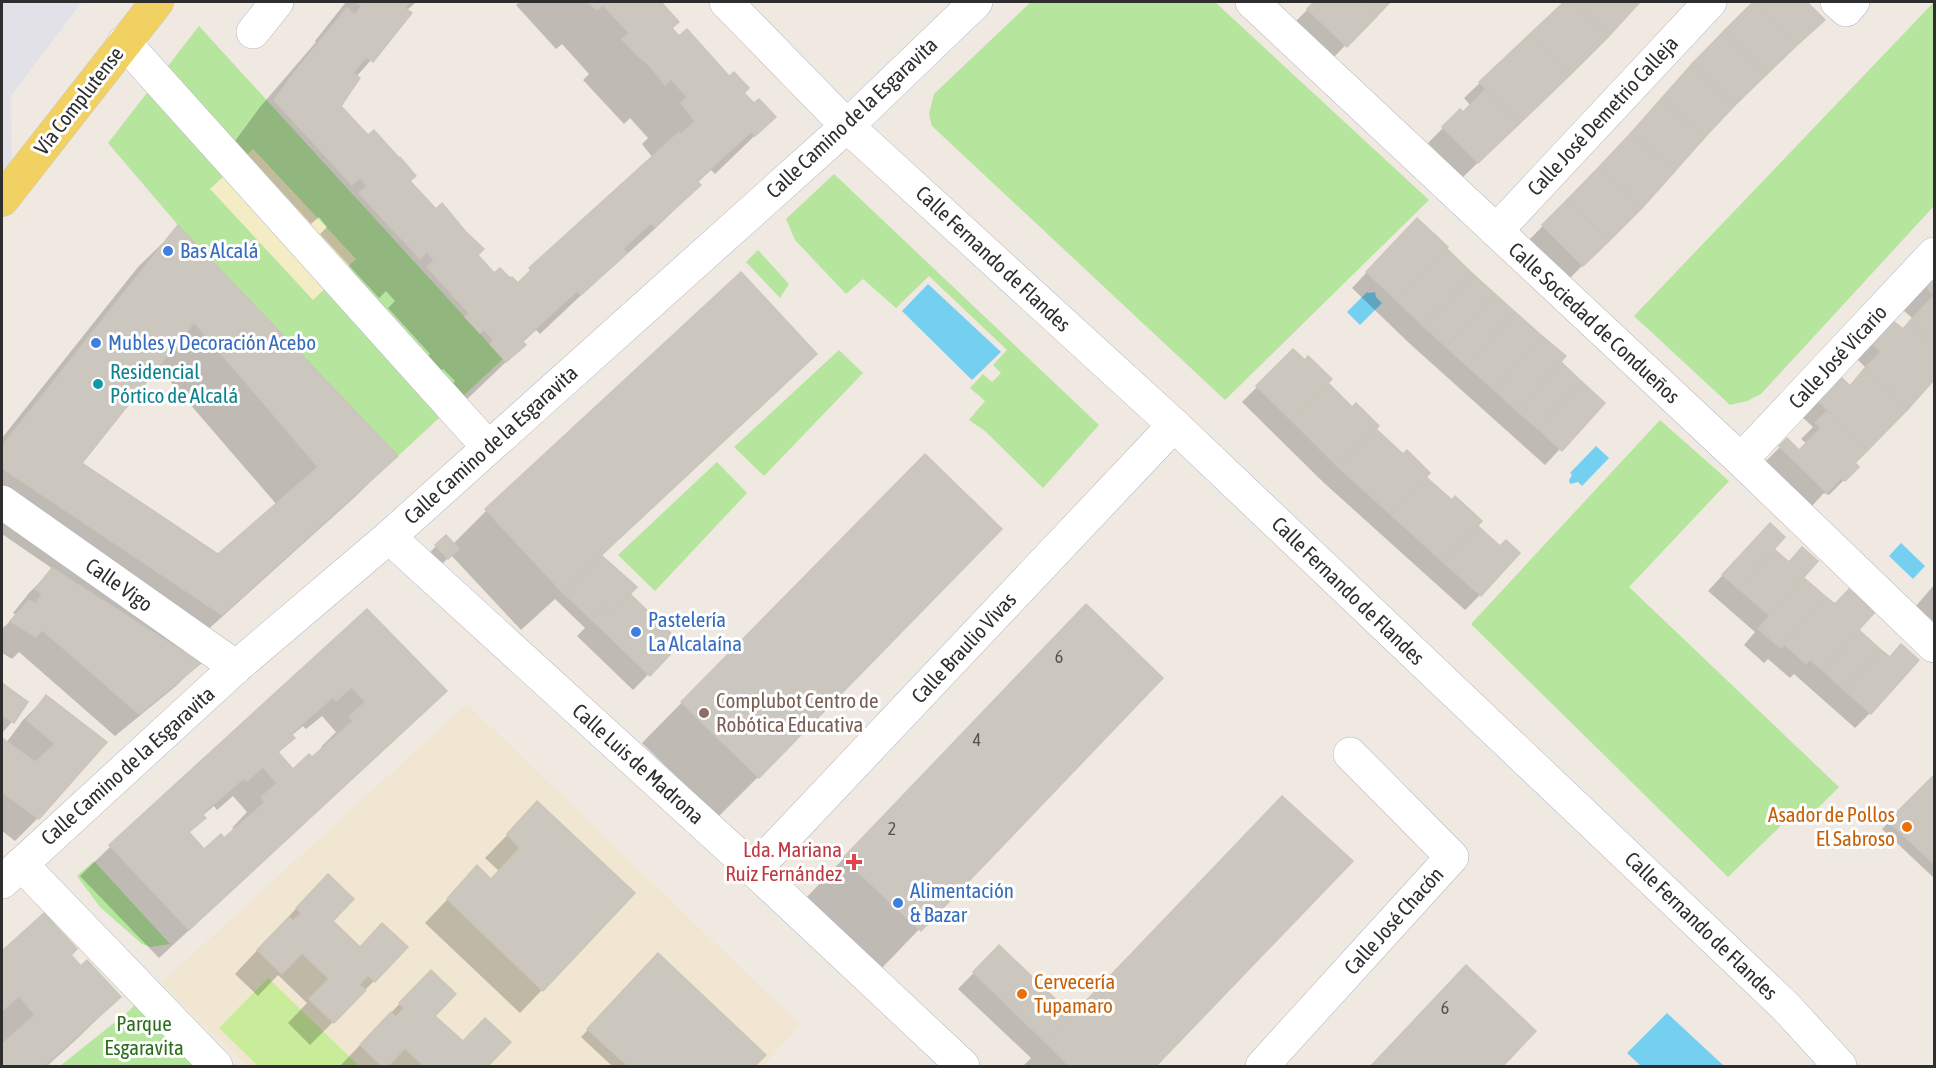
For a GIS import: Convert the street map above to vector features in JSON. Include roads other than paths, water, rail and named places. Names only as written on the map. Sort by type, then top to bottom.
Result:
[{"type":"main road","name":"Vía Complutense","points":[[5,189],[157,2]]},
{"type":"street","points":[[253,32],[277,2]]},
{"type":"street","name":"Calle Fernando de Flandes","points":[[726,2],[847,126],[1174,425],[1786,1007],[1840,1066]]},
{"type":"street","name":"Calle Camino de la Esgaravita","points":[[11,873],[236,667],[389,537],[847,126],[976,2]]},
{"type":"street","name":"Calle José Demetrio Calleja","points":[[1496,231],[1710,2]]},
{"type":"street","points":[[1837,2],[1846,10],[1853,2]]},
{"type":"street","name":"Calle Sociedad de Condueños","points":[[1260,4],[1496,231],[1741,460],[1935,646]]},
{"type":"street","points":[[124,42],[488,447]]},
{"type":"street","name":"Calle José Vicario","points":[[1741,460],[1935,254]]},
{"type":"street","name":"Calle Braulio Vivas","points":[[754,870],[1174,425]]},
{"type":"street","name":"Calle Vigo","points":[[2,502],[236,667]]},
{"type":"street","name":"Calle Luis de Madrona","points":[[389,537],[754,870],[963,1066]]},
{"type":"street","name":"Calle José Chacón","points":[[1262,1066],[1452,857],[1350,754]]},
{"type":"street","points":[[11,873],[216,1066]]},
{"type":"water","points":[[928,284],[1001,352],[972,380],[902,311]]},
{"type":"water","points":[[1367,292],[1375,292],[1376,297],[1382,303],[1360,325],[1347,312]]},
{"type":"water","points":[[1596,446],[1609,458],[1582,486],[1578,482],[1570,484],[1569,480],[1572,475],[1570,473]]},
{"type":"water","points":[[1901,543],[1925,566],[1913,579],[1889,556]]},
{"type":"water","points":[[1667,1013],[1724,1066],[1641,1066],[1627,1053]]},
{"type":"place","name":"Bas Alcalá","points":[[168,251]]},
{"type":"place","name":"Mubles y Decoración Acebo","points":[[96,343]]},
{"type":"place","name":"Residencial Pórtico de Alcalá","points":[[98,384]]},
{"type":"place","name":"Pastelería La Alcalaína","points":[[636,632]]},
{"type":"place","name":"Complubot Centro de Robótica Educativa","points":[[704,713]]},
{"type":"place","name":"Asador de Pollos El Sabroso","points":[[1907,827]]},
{"type":"place","name":"Lda. Mariana Ruiz Fernández","points":[[854,862]]},
{"type":"place","name":"Alimentación & Bazar","points":[[898,903]]},
{"type":"place","name":"Cervecería Tupamaro","points":[[1022,994]]},
{"type":"park label","name":"Parque Esgaravita","points":[[144,1036]]}]
